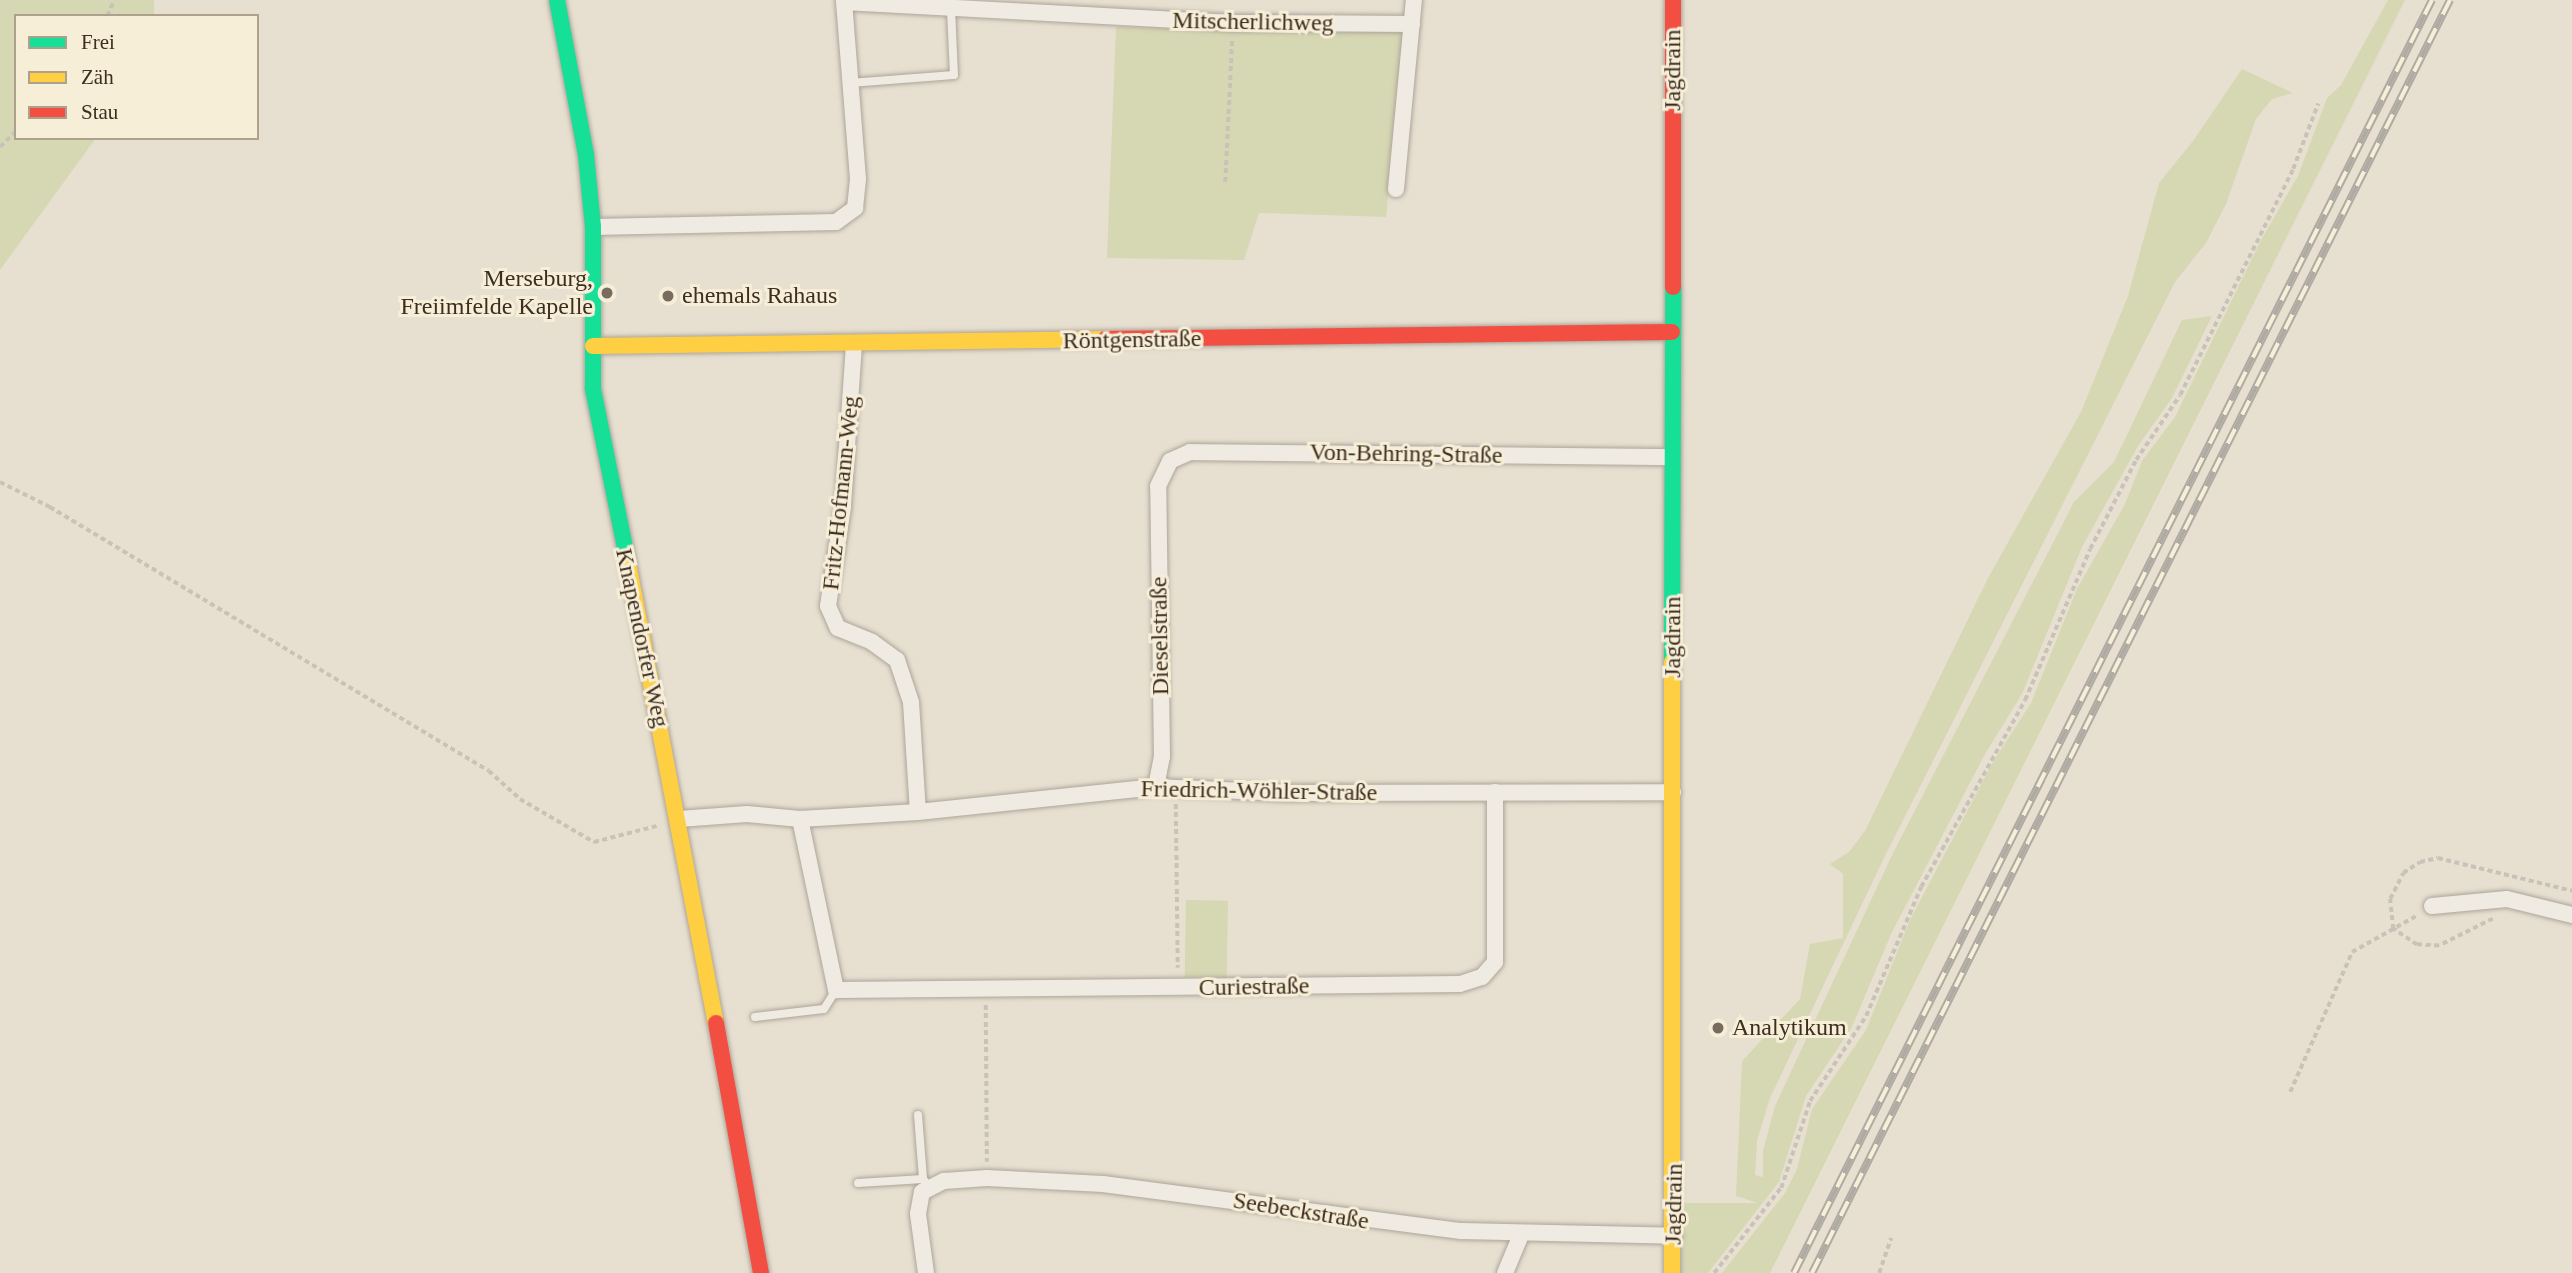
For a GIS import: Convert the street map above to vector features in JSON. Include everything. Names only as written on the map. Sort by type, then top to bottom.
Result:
[{"type":"street","name":"Knapendorfer Weg","points":[[557,0],[586,155],[593,227],[593,389],[679,819],[761,1273]]},
{"type":"street","points":[[1396,189],[1414,0]]},
{"type":"street","name":"Jagdrain","points":[[1672,1273],[1673,0]]},
{"type":"street","points":[[593,227],[836,222],[855,208],[858,179],[844,1]]},
{"type":"street","name":"Mitscherlichweg","points":[[844,1],[1233,23],[1412,24]]},
{"type":"street","name":"Röntgenstraße","points":[[593,346],[1672,332]]},
{"type":"street","name":"Fritz-Hofmann-Weg","points":[[855,344],[843,507],[828,607],[838,628],[872,642],[897,660],[911,702],[918,811]]},
{"type":"street","name":"Von-Behring-Straße","points":[[1158,485],[1170,461],[1190,452],[1672,457]]},
{"type":"street","name":"Dieselstraße","points":[[1156,787],[1162,757],[1158,485]]},
{"type":"street","name":"Friedrich-Wöhler-Straße","points":[[679,819],[747,814],[800,819],[918,811],[1176,786],[1285,793],[1673,792]]},
{"type":"street","name":"Curiestraße","points":[[836,990],[1460,984],[1482,977],[1495,962],[1495,792]]},
{"type":"street","points":[[800,819],[836,990]]},
{"type":"street","points":[[2432,906],[2507,899],[2572,915]]},
{"type":"street","name":"Seebeckstraße","points":[[926,1183],[987,1178],[1103,1184],[1354,1221],[1521,1235],[1674,1236]]},
{"type":"street","points":[[926,1183],[918,1214],[926,1273]]},
{"type":"street","points":[[1505,1273],[1521,1235]]},
{"type":"lane","points":[[850,83],[954,75],[951,9]]},
{"type":"lane","points":[[755,1017],[824,1009],[836,990]]},
{"type":"lane","points":[[858,1183],[926,1183],[918,1115]]},
{"type":"path","points":[[1225,181],[1233,23]]},
{"type":"path","points":[[1714,1273],[1781,1188],[1810,1101],[1866,1016],[1921,887],[2025,700],[2090,548],[2136,460],[2180,395],[2293,169],[2318,104]]},
{"type":"path","points":[[0,147],[14,133]]},
{"type":"path","points":[[0,482],[50,507],[489,771],[520,799],[594,842],[621,839],[679,819]]},
{"type":"path","points":[[1176,786],[1178,988]]},
{"type":"path","points":[[2290,1092],[2352,953],[2432,906]]},
{"type":"path","points":[[986,990],[987,1178]]},
{"type":"path","points":[[1879,1273],[1891,1238]]},
{"type":"green space","points":[[0,0],[154,0],[154,14],[14,14],[14,140],[95,140],[0,270]]},
{"type":"green space","points":[[2388,0],[2405,0],[1770,1273],[1722,1273],[1785,1193],[1797,1169],[1812,1109],[1866,1030],[1910,920],[1993,762],[2031,703],[2077,589],[2125,504],[2142,461],[2175,417],[2260,242],[2298,176],[2327,98],[2341,85]]},
{"type":"green space","points":[[1116,27],[1404,32],[1386,217],[1259,213],[1244,260],[1107,258]]},
{"type":"green space","points":[[2242,69],[2293,93],[2272,99],[2256,119],[2226,204],[2206,243],[2175,282],[1883,860],[1770,1098],[1757,1141],[1755,1175],[1763,1177],[1763,1151],[1775,1106],[1893,853],[2074,502],[2114,462],[2182,320],[2212,316],[2172,398],[2138,446],[2082,547],[2022,694],[1985,754],[1891,934],[1852,1027],[1806,1096],[1779,1182],[1708,1273],[1678,1273],[1682,1203],[1758,1203],[1736,1196],[1742,1061],[1800,999],[1810,944],[1843,938],[1843,874],[1830,864],[1849,852],[1865,831],[1988,578],[2081,412],[2128,296],[2159,183],[2193,141]]},
{"type":"green space","points":[[1186,900],[1228,901],[1227,978],[1185,977]]},
{"type":"railway","points":[[1794,1273],[2432,0]]},
{"type":"railway","points":[[1812,1273],[2450,0]]},
{"type":"traffic: fast","points":[[557,0],[586,155],[593,227],[593,389],[628,563]]},
{"type":"traffic: fast","points":[[1672,662],[1673,287]]},
{"type":"traffic: slow","points":[[593,346],[1105,339]]},
{"type":"traffic: slow","points":[[628,563],[716,1023]]},
{"type":"traffic: slow","points":[[1672,662],[1672,1273]]},
{"type":"traffic: jam","points":[[1673,0],[1673,287]]},
{"type":"traffic: jam","points":[[1105,339],[1672,332]]},
{"type":"traffic: jam","points":[[716,1023],[761,1273]]},
{"type":"place","name":"Merseburg, Freiimfelde Kapelle","points":[[607,293]]},
{"type":"place","name":"ehemals Rahaus","points":[[668,296]]},
{"type":"place","name":"Analytikum","points":[[1718,1028]]}]
